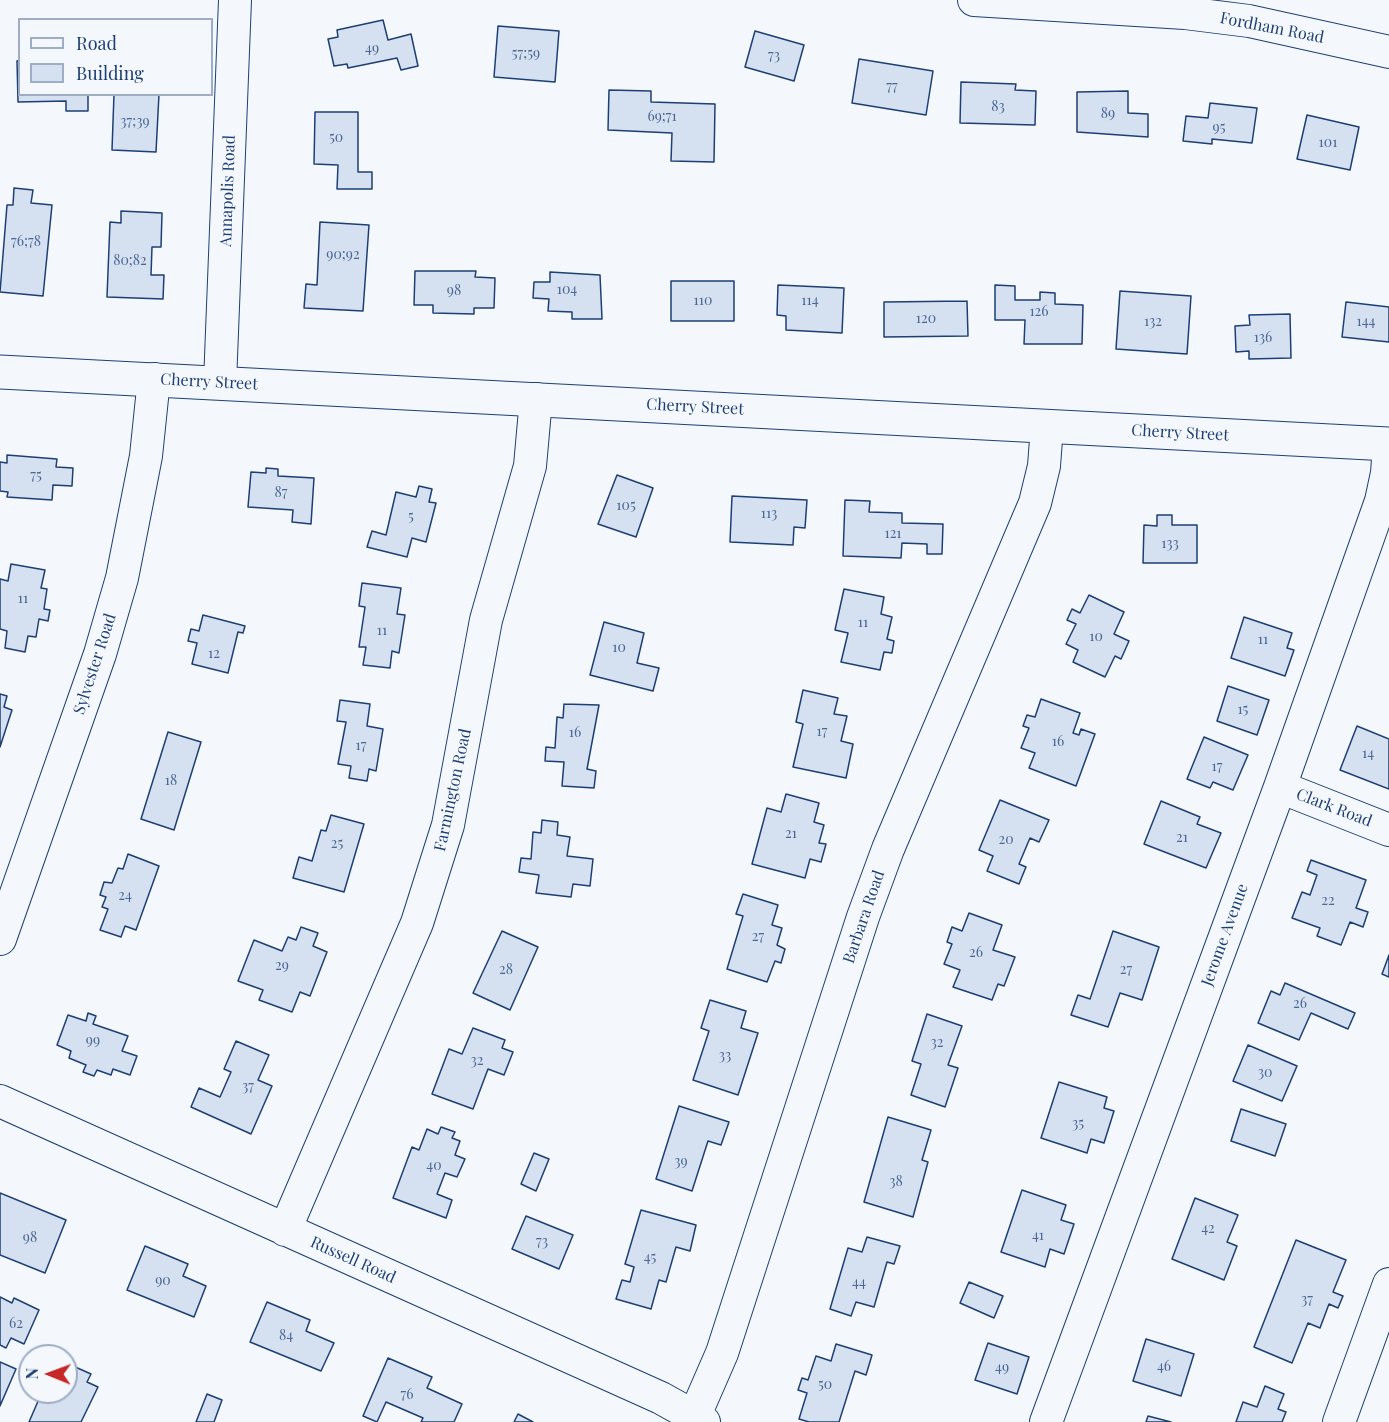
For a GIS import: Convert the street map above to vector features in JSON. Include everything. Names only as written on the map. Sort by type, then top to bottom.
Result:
[{"type":"street","name":"Annapolis Road","points":[[220,383],[235,0]]},
{"type":"street","name":"Fordham Road","points":[[974,0],[1196,14],[1249,21],[1389,52]]},
{"type":"street","name":"Cherry Street","points":[[0,372],[1389,444]]},
{"type":"street","name":"Sylvester Road","points":[[0,939],[100,654],[122,578],[147,448],[154,379]]},
{"type":"street","name":"Farmington Road","points":[[285,1230],[417,923],[438,860],[455,792],[486,620],[530,466],[536,399]]},
{"type":"street","name":"Barbara Road","points":[[700,1419],[863,917],[888,849],[1035,503],[1044,465],[1047,426]]},
{"type":"street","name":"Jerome Avenue","points":[[1046,1422],[1280,787],[1380,501],[1387,473],[1389,444]]},
{"type":"street","name":"Clark Road","points":[[1280,787],[1389,830]]},
{"type":"street","name":"Russell Road","points":[[0,1101],[661,1398],[700,1419]]},
{"type":"street","points":[[1339,1422],[1389,1284]]},
{"type":"building","points":[[383,20],[388,40],[411,34],[418,66],[401,70],[397,58],[348,68],[347,64],[334,66],[328,39],[338,37],[337,30]]},
{"type":"building","points":[[498,26],[559,31],[555,82],[494,77]]},
{"type":"building","points":[[755,31],[804,45],[794,81],[745,67]]},
{"type":"building","points":[[859,59],[933,71],[926,115],[852,103]]},
{"type":"building","points":[[17,61],[18,96],[88,96],[88,111],[66,111],[66,101],[18,102]]},
{"type":"building","points":[[961,82],[1016,84],[1015,90],[1036,91],[1035,125],[960,123]]},
{"type":"building","points":[[609,90],[651,91],[651,102],[715,104],[714,162],[671,161],[672,133],[608,130]]},
{"type":"building","points":[[1128,91],[1128,113],[1148,114],[1148,137],[1077,132],[1077,92]]},
{"type":"building","points":[[114,96],[159,96],[156,152],[112,150]]},
{"type":"building","points":[[1210,103],[1257,108],[1252,143],[1212,139],[1212,144],[1183,141],[1186,116],[1208,118]]},
{"type":"building","points":[[315,112],[358,112],[358,172],[372,172],[372,189],[337,189],[338,165],[314,164]]},
{"type":"building","points":[[1307,115],[1359,127],[1350,170],[1297,159]]},
{"type":"building","points":[[14,188],[33,190],[31,203],[52,205],[43,296],[0,292],[7,205],[13,205]]},
{"type":"building","points":[[121,211],[162,213],[161,247],[152,247],[151,275],[164,275],[163,299],[107,297],[110,222],[121,223]]},
{"type":"building","points":[[320,222],[369,225],[363,311],[304,308],[306,284],[317,285]]},
{"type":"building","points":[[415,271],[476,271],[475,277],[495,278],[494,308],[474,308],[474,314],[433,313],[433,305],[414,305]]},
{"type":"building","points":[[550,272],[600,275],[602,319],[572,319],[572,312],[548,311],[549,299],[533,298],[534,282],[550,282]]},
{"type":"building","points":[[671,281],[734,281],[734,321],[671,321]]},
{"type":"building","points":[[778,285],[844,288],[842,333],[786,330],[786,316],[777,315]]},
{"type":"building","points":[[995,285],[1015,286],[1015,300],[1040,300],[1040,292],[1055,293],[1055,304],[1083,305],[1082,344],[1024,344],[1025,320],[995,320]]},
{"type":"building","points":[[1120,291],[1191,296],[1187,354],[1116,349]]},
{"type":"building","points":[[967,301],[968,336],[884,337],[884,302]]},
{"type":"building","points":[[1346,302],[1389,307],[1389,342],[1342,337]]},
{"type":"building","points":[[1290,314],[1291,358],[1249,359],[1249,351],[1236,352],[1235,326],[1250,325],[1249,315]]},
{"type":"building","points":[[7,455],[57,459],[56,467],[73,468],[72,486],[53,485],[52,500],[7,497],[8,492],[0,491],[0,462],[7,463]]},
{"type":"building","points":[[266,468],[278,469],[278,476],[314,478],[311,524],[292,522],[293,510],[248,507],[251,472],[266,473]]},
{"type":"building","points":[[617,475],[653,488],[636,537],[598,524]]},
{"type":"building","points":[[419,486],[432,489],[429,502],[436,503],[426,542],[412,538],[407,557],[367,547],[372,531],[386,535],[396,492],[416,497]]},
{"type":"building","points":[[732,496],[807,500],[805,528],[794,527],[793,545],[730,542]]},
{"type":"building","points":[[845,500],[870,501],[869,512],[902,513],[902,523],[943,524],[942,554],[927,554],[927,544],[902,543],[901,558],[843,556]]},
{"type":"building","points":[[1157,515],[1172,515],[1172,525],[1197,525],[1197,563],[1143,563],[1144,525],[1157,526]]},
{"type":"building","points":[[11,564],[45,570],[41,588],[47,589],[44,609],[50,610],[48,621],[39,619],[36,637],[28,636],[25,652],[5,648],[7,631],[0,629],[0,579],[8,581]]},
{"type":"building","points":[[362,583],[401,588],[397,614],[405,615],[399,653],[392,651],[390,668],[363,665],[366,647],[359,647],[365,607],[359,606]]},
{"type":"building","points":[[844,589],[884,597],[881,614],[892,617],[887,639],[894,641],[892,653],[884,652],[880,670],[841,662],[848,633],[835,630]]},
{"type":"building","points":[[1089,595],[1124,612],[1114,634],[1129,641],[1121,659],[1115,656],[1105,677],[1073,662],[1078,650],[1066,644],[1076,624],[1067,620],[1072,609],[1080,613]]},
{"type":"building","points":[[203,615],[245,626],[243,633],[238,632],[228,673],[192,664],[197,643],[188,641],[191,629],[199,631]]},
{"type":"building","points":[[1244,617],[1292,633],[1287,648],[1294,650],[1285,676],[1231,658]]},
{"type":"building","points":[[604,622],[644,633],[637,663],[659,668],[653,691],[590,675]]},
{"type":"building","points":[[1228,686],[1269,700],[1257,735],[1217,721]]},
{"type":"building","points":[[803,690],[838,698],[834,714],[847,716],[841,741],[853,744],[846,778],[793,767],[803,724],[796,722]]},
{"type":"building","points":[[0,694],[7,696],[4,707],[12,710],[0,747]]},
{"type":"building","points":[[1041,699],[1080,713],[1073,733],[1079,735],[1081,729],[1095,734],[1076,786],[1029,768],[1035,753],[1021,748],[1029,728],[1023,726],[1027,715],[1035,717]]},
{"type":"building","points":[[340,700],[370,704],[367,726],[383,729],[376,771],[369,769],[367,781],[349,778],[351,766],[338,764],[346,722],[337,721]]},
{"type":"building","points":[[564,704],[599,705],[587,769],[596,771],[594,788],[562,786],[564,762],[545,761],[546,747],[555,748],[557,717],[563,718]]},
{"type":"building","points":[[1357,726],[1389,739],[1389,789],[1340,770]]},
{"type":"building","points":[[168,732],[201,742],[174,830],[141,819]]},
{"type":"building","points":[[1204,737],[1248,755],[1233,790],[1213,782],[1210,788],[1187,779]]},
{"type":"building","points":[[786,794],[819,803],[814,822],[824,825],[819,843],[826,844],[821,862],[810,859],[805,878],[752,864],[767,808],[781,812]]},
{"type":"building","points":[[1000,800],[1049,820],[1039,842],[1030,838],[1019,864],[1026,867],[1019,884],[987,871],[993,856],[979,850]]},
{"type":"building","points":[[1161,801],[1200,817],[1197,824],[1221,833],[1206,868],[1144,844]]},
{"type":"building","points":[[331,815],[364,824],[344,892],[293,878],[299,857],[312,861],[321,830],[326,831]]},
{"type":"building","points":[[542,820],[558,822],[557,835],[570,837],[567,856],[593,859],[590,886],[573,884],[571,897],[536,893],[539,875],[519,872],[521,858],[531,859],[533,832],[541,833]]},
{"type":"building","points":[[128,854],[159,866],[136,930],[125,926],[121,937],[100,930],[108,909],[102,907],[106,897],[100,895],[104,882],[112,883],[118,868],[123,869]]},
{"type":"building","points":[[1311,860],[1366,880],[1356,908],[1368,912],[1363,927],[1350,922],[1341,945],[1317,936],[1320,928],[1292,918],[1302,892],[1310,895],[1317,875],[1307,871]]},
{"type":"building","points":[[743,894],[778,905],[772,925],[782,928],[777,945],[785,949],[781,963],[775,961],[767,982],[727,969],[743,916],[736,914]]},
{"type":"building","points":[[969,913],[1002,925],[993,950],[1015,957],[1004,986],[998,984],[992,1000],[953,987],[960,970],[944,964],[952,944],[947,942],[952,927],[962,931]]},
{"type":"building","points":[[301,927],[318,933],[313,946],[327,952],[310,996],[300,992],[292,1012],[259,1000],[263,990],[238,981],[254,940],[282,951],[288,937],[296,940]]},
{"type":"building","points":[[502,931],[538,947],[510,1010],[473,993]]},
{"type":"building","points":[[1113,931],[1159,947],[1142,1000],[1120,993],[1108,1027],[1071,1015],[1078,995],[1090,999]]},
{"type":"building","points":[[1389,955],[1389,977],[1382,974]]},
{"type":"building","points":[[1285,983],[1355,1013],[1348,1029],[1311,1013],[1299,1040],[1258,1023],[1271,991],[1280,995]]},
{"type":"building","points":[[710,1000],[746,1011],[741,1028],[758,1033],[738,1095],[693,1080],[709,1031],[701,1028]]},
{"type":"building","points":[[88,1013],[96,1016],[93,1024],[128,1036],[122,1051],[137,1056],[130,1075],[113,1069],[111,1075],[97,1070],[94,1076],[83,1072],[86,1065],[69,1058],[71,1051],[57,1045],[68,1015],[86,1021]]},
{"type":"building","points":[[927,1014],[962,1026],[948,1065],[958,1068],[945,1107],[911,1095],[921,1064],[912,1061]]},
{"type":"building","points":[[473,1028],[505,1040],[502,1048],[513,1052],[504,1075],[488,1069],[473,1109],[432,1094],[449,1049],[462,1054]]},
{"type":"building","points":[[236,1041],[269,1055],[258,1080],[272,1086],[251,1134],[191,1107],[199,1088],[220,1097],[231,1072],[224,1069]]},
{"type":"building","points":[[1248,1045],[1297,1066],[1282,1101],[1233,1081]]},
{"type":"building","points":[[1059,1082],[1107,1097],[1104,1108],[1114,1111],[1104,1143],[1091,1139],[1087,1153],[1041,1138]]},
{"type":"building","points":[[679,1106],[729,1122],[721,1145],[708,1141],[692,1191],[656,1179]]},
{"type":"building","points":[[1241,1109],[1286,1124],[1275,1156],[1231,1141]]},
{"type":"building","points":[[888,1117],[931,1130],[922,1160],[928,1162],[913,1217],[864,1202]]},
{"type":"building","points":[[441,1127],[455,1132],[452,1138],[460,1141],[455,1155],[465,1159],[457,1177],[445,1173],[437,1194],[452,1200],[446,1218],[393,1198],[412,1147],[419,1150],[427,1129],[438,1134]]},
{"type":"building","points":[[534,1153],[549,1159],[536,1191],[521,1184]]},
{"type":"building","points":[[1022,1190],[1066,1205],[1061,1220],[1074,1224],[1064,1254],[1050,1249],[1045,1267],[1001,1252]]},
{"type":"building","points":[[0,1193],[66,1220],[45,1273],[0,1255]]},
{"type":"building","points":[[1195,1198],[1238,1215],[1227,1242],[1237,1246],[1224,1280],[1172,1259]]},
{"type":"building","points":[[641,1210],[696,1225],[690,1251],[676,1247],[666,1282],[659,1280],[651,1309],[616,1299],[622,1280],[630,1282],[634,1267],[625,1264]]},
{"type":"building","points":[[526,1216],[573,1235],[559,1269],[512,1249]]},
{"type":"building","points":[[867,1237],[900,1246],[894,1264],[887,1262],[874,1307],[856,1302],[851,1316],[830,1309],[848,1248],[862,1252]]},
{"type":"building","points":[[1296,1240],[1346,1260],[1333,1292],[1343,1296],[1338,1308],[1329,1304],[1320,1328],[1308,1323],[1292,1363],[1254,1347]]},
{"type":"building","points":[[145,1246],[188,1264],[183,1276],[206,1286],[194,1317],[127,1290]]},
{"type":"building","points":[[969,1282],[1003,1296],[994,1318],[960,1303]]},
{"type":"building","points":[[0,1297],[12,1303],[14,1298],[39,1310],[24,1344],[11,1338],[6,1348],[0,1345]]},
{"type":"building","points":[[267,1302],[310,1320],[306,1331],[334,1343],[321,1371],[250,1342]]},
{"type":"building","points":[[1146,1339],[1194,1354],[1181,1396],[1133,1381]]},
{"type":"building","points":[[988,1343],[1029,1357],[1017,1394],[975,1380]]},
{"type":"building","points":[[836,1344],[872,1355],[866,1375],[855,1371],[839,1422],[809,1422],[799,1419],[807,1393],[798,1390],[802,1378],[808,1380],[816,1356],[831,1361]]},
{"type":"building","points":[[388,1358],[432,1377],[427,1388],[462,1404],[454,1422],[421,1422],[423,1418],[386,1402],[377,1422],[363,1416]]},
{"type":"building","points":[[0,1362],[16,1369],[0,1406]]},
{"type":"building","points":[[78,1368],[91,1374],[87,1382],[98,1387],[81,1422],[29,1422],[37,1404],[78,1404]]},
{"type":"building","points":[[1265,1386],[1284,1394],[1278,1409],[1286,1412],[1282,1422],[1236,1422],[1243,1402],[1257,1407]]},
{"type":"building","points":[[207,1394],[222,1400],[214,1422],[196,1422]]},
{"type":"building","points":[[518,1414],[533,1422],[514,1422]]},
{"type":"building","points":[[1148,1416],[1171,1422],[1146,1422]]}]
